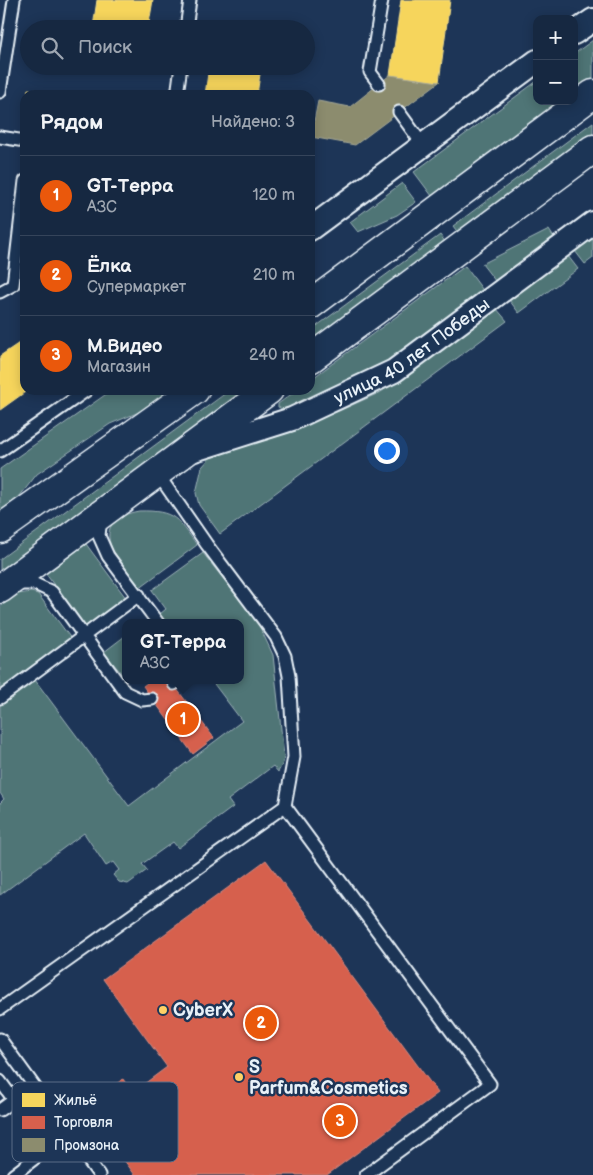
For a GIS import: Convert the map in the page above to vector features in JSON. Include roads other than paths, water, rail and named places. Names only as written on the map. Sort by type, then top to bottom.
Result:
[{"type":"main road","points":[[315,301],[593,94]]},
{"type":"main road","points":[[315,355],[593,149]]},
{"type":"main road","points":[[0,529],[186,395]]},
{"type":"main road","name":"улица 40 лет Победы","points":[[4,586],[262,395]]},
{"type":"street","points":[[578,30],[593,20]]},
{"type":"street","points":[[315,224],[533,64]]},
{"type":"street","name":"улица 40 лет Победы","points":[[184,453],[292,419],[394,371],[593,223]]},
{"type":"lane","points":[[0,92],[14,0]]},
{"type":"lane","points":[[187,20],[190,0]]},
{"type":"lane","points":[[379,84],[370,72],[382,0]]},
{"type":"lane","points":[[177,90],[179,75]]},
{"type":"lane","points":[[399,112],[423,145]]},
{"type":"lane","points":[[0,137],[20,140]]},
{"type":"lane","points":[[0,292],[12,285],[20,221]]},
{"type":"lane","points":[[0,451],[80,395]]},
{"type":"lane","points":[[0,1009],[284,806],[294,757],[289,676],[285,656],[276,637],[207,545],[157,473]]},
{"type":"lane","points":[[101,514],[99,536],[108,556],[155,619]]},
{"type":"lane","points":[[4,586],[34,584],[52,592],[125,692],[142,700],[152,699]]},
{"type":"lane","points":[[0,698],[138,595]]},
{"type":"lane","points":[[284,806],[490,1084],[366,1175]]},
{"type":"lane","points":[[0,1039],[30,1082]]},
{"type":"lane","points":[[0,1081],[12,1097]]},
{"type":"lane","points":[[0,1110],[12,1101]]},
{"type":"lane","points":[[13,1175],[30,1162]]},
{"type":"lane","points":[[88,1162],[97,1174]]},
{"type":"place","name":"GT-Терра","points":[[183,719]]},
{"type":"place","name":"CyberX","points":[[163,1010]]},
{"type":"place","name":"Ёлка","points":[[261,1023]]},
{"type":"place","name":"S Parfum&Cosmetics","points":[[239,1077]]},
{"type":"place","name":"М.Видео","points":[[340,1121]]}]
